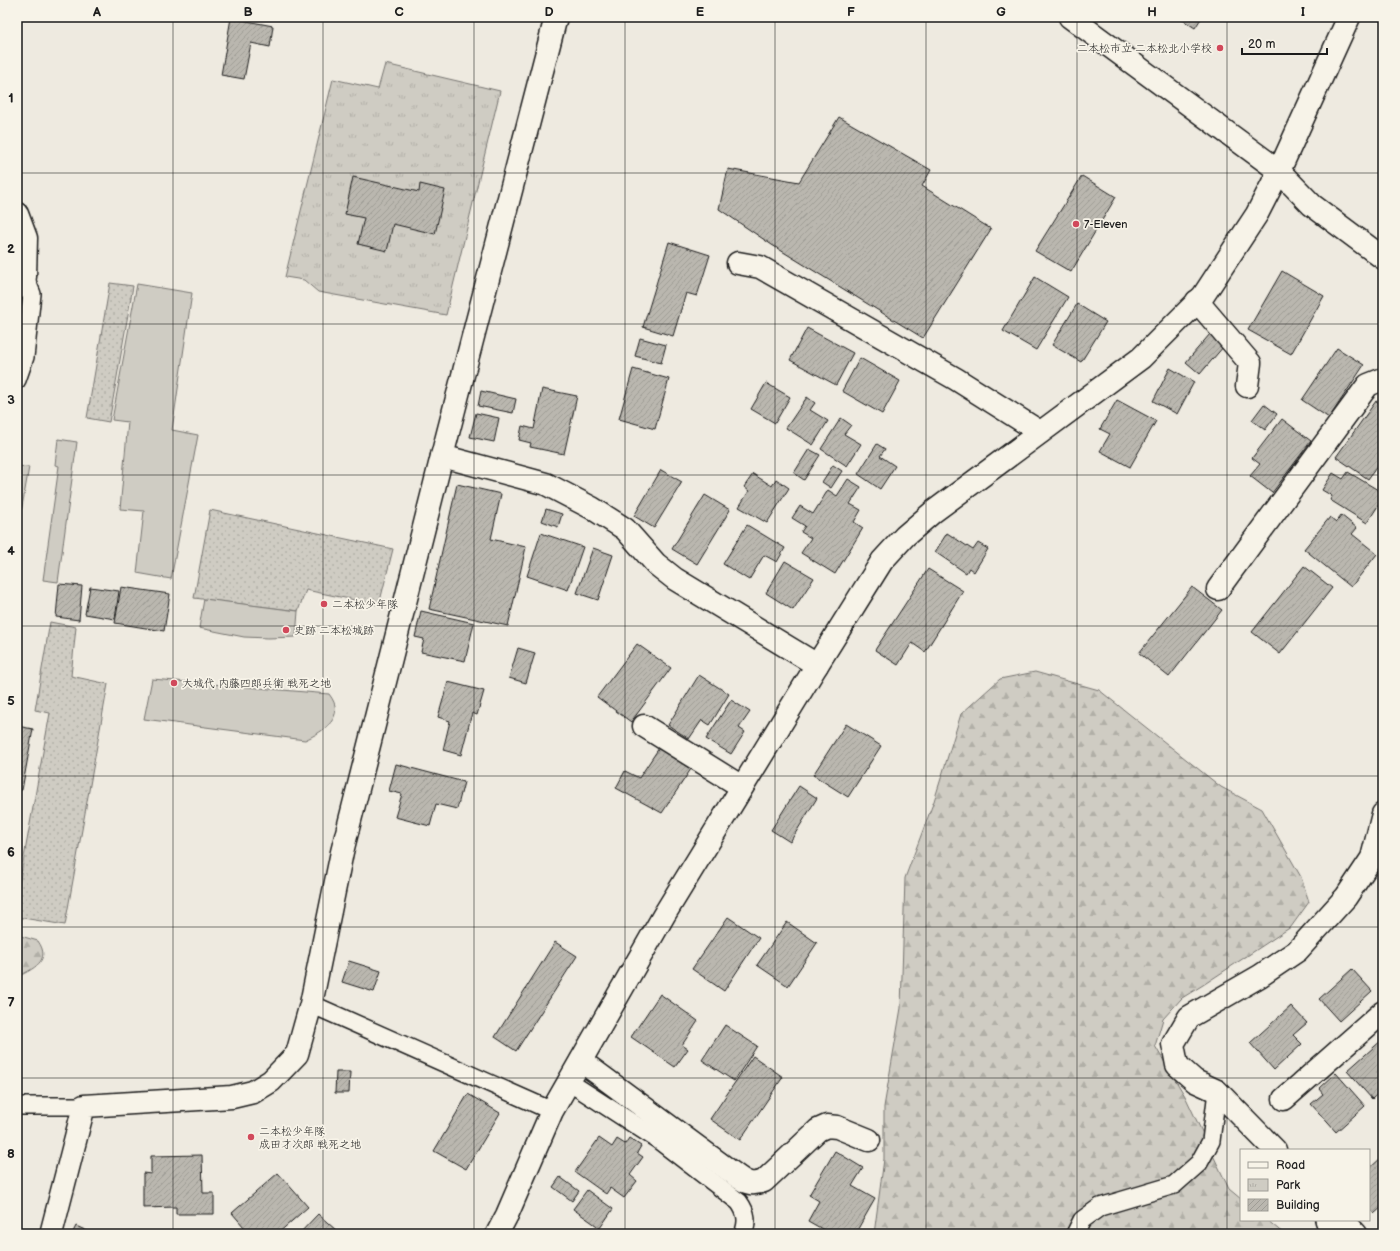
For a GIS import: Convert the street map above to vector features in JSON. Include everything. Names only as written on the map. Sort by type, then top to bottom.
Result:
[{"type":"street","points":[[51,1234],[84,1106],[232,1097],[253,1092],[271,1081],[297,1054],[312,1004],[342,852],[442,456],[556,17]]},
{"type":"street","points":[[1070,17],[1279,171],[1312,205],[1383,258]]},
{"type":"street","points":[[497,1234],[507,1215],[552,1111],[664,915],[882,562],[905,536],[933,512],[1141,358],[1203,296],[1258,214],[1349,17]]},
{"type":"street","points":[[17,214],[26,238],[21,283]]},
{"type":"street","points":[[738,263],[767,271],[956,379],[1040,432]]},
{"type":"street","points":[[1197,302],[1250,363],[1247,386]]},
{"type":"street","points":[[1218,589],[1368,386],[1383,379]]},
{"type":"street","points":[[442,456],[546,484],[592,508],[625,529],[656,564],[675,579],[817,665]]},
{"type":"street","points":[[644,726],[742,788]]},
{"type":"street","points":[[1274,1149],[1217,1091],[1195,1081],[1177,1065],[1173,1044],[1189,1017],[1260,976],[1297,951],[1346,897],[1377,852],[1383,814]]},
{"type":"street","points":[[1284,1099],[1383,1012]]},
{"type":"street","points":[[581,1061],[749,1184],[756,1184],[764,1181],[818,1130],[827,1126],[837,1127],[869,1140]]},
{"type":"street","points":[[1344,1221],[1356,1234]]},
{"type":"lane","points":[[17,380],[25,357],[32,294],[21,283]]},
{"type":"lane","points":[[312,1004],[552,1111]]},
{"type":"lane","points":[[569,1082],[657,1139],[739,1202],[745,1211],[746,1226],[743,1234]]},
{"type":"lane","points":[[1075,1234],[1082,1220],[1100,1207],[1174,1185],[1199,1163],[1211,1141],[1217,1091]]},
{"type":"lane","points":[[17,1106],[84,1106]]},
{"type":"lane","points":[[1324,1221],[1329,1234]]},
{"type":"green space","points":[[385,64],[500,91],[446,315],[318,292],[304,280],[285,277],[333,79],[378,89]]},
{"type":"green space","points":[[110,283],[133,286],[109,422],[87,418]]},
{"type":"green space","points":[[137,284],[192,293],[172,430],[198,435],[171,579],[137,573],[144,511],[120,509],[128,422],[112,420]]},
{"type":"green space","points":[[58,439],[77,442],[58,582],[43,580],[59,466],[55,465]]},
{"type":"green space","points":[[17,466],[29,467],[17,536]]},
{"type":"green space","points":[[210,510],[393,549],[379,605],[306,590],[298,611],[194,598]]},
{"type":"green space","points":[[204,599],[298,611],[296,637],[244,637],[199,628]]},
{"type":"green space","points":[[50,622],[76,627],[71,676],[108,684],[65,925],[17,917],[17,896],[50,713],[35,710]]},
{"type":"green space","points":[[1035,672],[1099,690],[1221,787],[1262,809],[1301,877],[1309,902],[1291,927],[1182,998],[1163,1019],[1155,1046],[1185,1096],[1229,1189],[1240,1198],[1240,1221],[1268,1221],[1284,1234],[874,1234],[884,1159],[884,1107],[901,1008],[905,878],[934,801],[961,714],[1000,679]]},
{"type":"green space","points":[[152,679],[329,694],[334,702],[336,710],[331,722],[326,728],[305,740],[144,719]]},
{"type":"green space","points":[[17,935],[38,941],[42,948],[43,954],[39,964],[17,977]]},
{"type":"building","points":[[1178,17],[1202,17],[1195,28]]},
{"type":"building","points":[[231,18],[273,26],[270,47],[251,43],[244,79],[221,75]]},
{"type":"building","points":[[839,117],[931,170],[922,186],[991,229],[923,338],[772,245],[719,209],[728,169],[799,182]]},
{"type":"building","name":"7-Eleven","points":[[1082,176],[1116,197],[1071,272],[1035,251]]},
{"type":"building","points":[[353,177],[419,192],[420,184],[445,190],[435,234],[393,224],[387,251],[358,244],[364,218],[345,214]]},
{"type":"building","points":[[669,242],[710,255],[697,296],[686,293],[673,336],[643,327]]},
{"type":"building","points":[[1282,271],[1324,296],[1291,354],[1248,330]]},
{"type":"building","points":[[1035,277],[1068,297],[1036,350],[1003,331]]},
{"type":"building","points":[[1077,304],[1106,322],[1081,362],[1052,345]]},
{"type":"building","points":[[807,328],[853,353],[836,385],[790,360]]},
{"type":"building","points":[[1210,334],[1224,346],[1200,374],[1186,362]]},
{"type":"building","points":[[640,338],[666,345],[661,363],[635,356]]},
{"type":"building","points":[[1337,348],[1364,365],[1329,418],[1302,400]]},
{"type":"building","points":[[860,358],[900,381],[882,414],[842,391]]},
{"type":"building","points":[[1170,368],[1194,382],[1177,414],[1153,401]]},
{"type":"building","points":[[633,369],[669,379],[655,429],[619,419]]},
{"type":"building","points":[[766,383],[790,397],[775,423],[751,409]]},
{"type":"building","points":[[542,389],[577,396],[564,454],[530,447],[531,443],[519,440],[522,426],[534,429]]},
{"type":"building","points":[[481,391],[516,399],[513,413],[478,406]]},
{"type":"building","points":[[807,397],[815,403],[810,410],[828,421],[813,445],[786,428]]},
{"type":"building","points":[[1117,400],[1156,421],[1130,467],[1100,451],[1110,434],[1100,429]]},
{"type":"building","points":[[1376,401],[1383,405],[1383,458],[1368,479],[1336,457]]},
{"type":"building","points":[[1264,404],[1277,414],[1265,430],[1252,420]]},
{"type":"building","points":[[476,413],[499,418],[494,442],[470,437]]},
{"type":"building","points":[[841,418],[851,425],[844,434],[861,444],[847,466],[821,449]]},
{"type":"building","points":[[1282,419],[1311,441],[1272,493],[1250,476],[1260,464],[1252,458]]},
{"type":"building","points":[[877,444],[885,449],[880,456],[895,466],[880,489],[858,474]]},
{"type":"building","points":[[809,449],[820,455],[804,480],[794,473]]},
{"type":"building","points":[[833,465],[842,471],[831,488],[822,482]]},
{"type":"building","points":[[661,470],[682,482],[654,528],[634,516]]},
{"type":"building","points":[[1348,472],[1383,493],[1383,498],[1367,523],[1330,500],[1332,496],[1322,490],[1333,473],[1343,479]]},
{"type":"building","points":[[753,474],[772,486],[776,479],[789,488],[767,523],[739,507],[749,491],[744,487]]},
{"type":"building","points":[[848,479],[861,487],[850,504],[861,510],[854,522],[863,528],[835,574],[801,553],[811,538],[801,532],[805,526],[792,518],[800,506],[813,514],[828,490],[837,496]]},
{"type":"building","points":[[457,484],[501,494],[491,539],[526,547],[508,626],[429,609]]},
{"type":"building","points":[[705,495],[730,510],[697,564],[672,549]]},
{"type":"building","points":[[546,509],[562,514],[558,527],[542,521]]},
{"type":"building","points":[[1341,515],[1357,528],[1352,534],[1377,554],[1351,587],[1304,549],[1330,517],[1336,522]]},
{"type":"building","points":[[747,525],[785,548],[777,562],[764,555],[749,580],[723,564]]},
{"type":"building","points":[[541,533],[583,547],[568,590],[527,576]]},
{"type":"building","points":[[947,533],[973,550],[978,543],[988,549],[974,572],[969,568],[966,573],[935,552]]},
{"type":"building","points":[[593,548],[613,555],[598,600],[577,593]]},
{"type":"building","points":[[785,561],[814,578],[793,610],[766,593]]},
{"type":"building","points":[[1304,566],[1332,588],[1280,654],[1252,632]]},
{"type":"building","points":[[928,569],[963,591],[925,652],[912,643],[898,665],[875,650]]},
{"type":"building","points":[[59,584],[82,586],[79,620],[56,617]]},
{"type":"building","points":[[90,587],[119,591],[115,619],[85,614]]},
{"type":"building","points":[[121,587],[170,594],[164,631],[115,623]]},
{"type":"building","points":[[1192,587],[1222,610],[1169,677],[1139,653]]},
{"type":"building","points":[[421,611],[474,623],[465,661],[421,652],[424,639],[415,637]]},
{"type":"building","points":[[637,644],[671,668],[631,722],[597,697]]},
{"type":"building","points":[[518,648],[535,653],[526,683],[509,678]]},
{"type":"building","points":[[699,675],[729,694],[710,725],[702,720],[689,739],[668,725]]},
{"type":"building","points":[[448,682],[484,691],[477,715],[472,713],[461,755],[443,750],[450,721],[438,717]]},
{"type":"building","points":[[731,700],[750,712],[739,728],[745,732],[731,754],[706,739]]},
{"type":"building","points":[[846,724],[881,746],[848,797],[813,775]]},
{"type":"building","points":[[17,726],[33,729],[22,790],[17,790]]},
{"type":"building","points":[[659,748],[691,769],[662,813],[616,788],[625,771],[639,778]]},
{"type":"building","points":[[396,764],[464,782],[457,809],[436,804],[430,826],[395,817],[402,794],[389,791]]},
{"type":"building","points":[[799,786],[817,798],[790,842],[771,830]]},
{"type":"building","points":[[728,917],[759,938],[724,991],[692,969]]},
{"type":"building","points":[[787,922],[817,943],[788,986],[757,965]]},
{"type":"building","points":[[555,942],[577,956],[516,1051],[495,1037]]},
{"type":"building","points":[[349,961],[381,971],[374,992],[342,982]]},
{"type":"building","points":[[1352,969],[1372,991],[1339,1021],[1319,999]]},
{"type":"building","points":[[660,994],[698,1021],[682,1045],[688,1049],[675,1067],[631,1037]]},
{"type":"building","points":[[1291,1006],[1307,1023],[1293,1035],[1302,1044],[1274,1070],[1250,1043]]},
{"type":"building","points":[[725,1025],[757,1046],[734,1081],[702,1060]]},
{"type":"building","points":[[1383,1039],[1383,1089],[1372,1099],[1347,1071]]},
{"type":"building","points":[[753,1056],[783,1077],[740,1140],[710,1119]]},
{"type":"building","points":[[336,1072],[350,1072],[349,1093],[335,1093]]},
{"type":"building","points":[[1336,1073],[1365,1106],[1336,1132],[1311,1104],[1323,1094],[1319,1089]]},
{"type":"building","points":[[468,1094],[500,1113],[466,1169],[434,1151]]},
{"type":"building","points":[[599,1138],[612,1147],[617,1139],[625,1144],[629,1138],[641,1146],[637,1153],[643,1157],[630,1175],[637,1181],[624,1198],[610,1188],[606,1194],[575,1172]]},
{"type":"building","points":[[835,1151],[863,1168],[852,1186],[875,1199],[855,1234],[831,1234],[808,1221],[819,1201],[809,1195]]},
{"type":"building","points":[[202,1155],[203,1193],[214,1193],[214,1214],[176,1214],[176,1207],[143,1208],[143,1173],[151,1174],[151,1156]]},
{"type":"building","points":[[1383,1156],[1383,1206],[1374,1214],[1370,1209],[1370,1168]]},
{"type":"building","points":[[278,1173],[308,1207],[277,1234],[250,1234],[232,1213]]},
{"type":"building","points":[[560,1177],[579,1191],[572,1201],[553,1187]]},
{"type":"building","points":[[587,1190],[613,1209],[600,1228],[573,1209]]},
{"type":"building","points":[[318,1214],[337,1231],[334,1234],[299,1234]]},
{"type":"building","points":[[76,1226],[94,1234],[72,1234]]},
{"type":"place","name":"二本松市立 二本松北小学校","points":[[1220,48]]},
{"type":"place","name":"7-Eleven","points":[[1076,224]]},
{"type":"place","name":"二本松少年隊","points":[[324,604]]},
{"type":"place","name":"史跡 二本松城跡","points":[[286,630]]},
{"type":"place","name":"大城代 内藤四郎兵衛 戦死之地","points":[[174,683]]},
{"type":"place","name":"二本松少年隊 成田才次郎 戦死之地","points":[[251,1137]]}]
